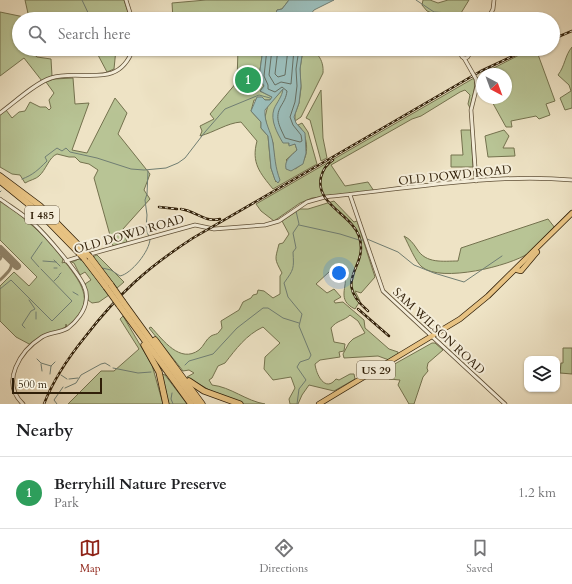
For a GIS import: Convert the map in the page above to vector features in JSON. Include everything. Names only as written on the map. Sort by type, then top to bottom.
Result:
[{"type":"highway","name":"I 485","points":[[0,176],[44,210],[85,255],[197,404]]},
{"type":"highway","name":"I 485","points":[[0,182],[42,215],[85,255]]},
{"type":"highway","name":"I 485","points":[[132,318],[191,404]]},
{"type":"highway","points":[[132,318],[189,381],[201,390],[240,404]]},
{"type":"highway","points":[[132,318],[156,367],[166,404]]},
{"type":"highway","points":[[176,368],[202,404]]},
{"type":"main road","name":"US 29","points":[[319,404],[434,337],[478,308],[572,213]]},
{"type":"main road","points":[[516,269],[521,271],[536,252],[572,217]]},
{"type":"main road","name":"US 29","points":[[434,337],[471,311],[496,287],[511,269],[516,269]]},
{"type":"street","points":[[126,0],[130,12]]},
{"type":"street","points":[[491,12],[494,0]]},
{"type":"street","points":[[0,113],[51,78],[105,75],[114,73],[125,63],[128,56]]},
{"type":"street","points":[[467,56],[469,66],[476,79],[477,86],[471,110],[476,181]]},
{"type":"street","name":"OLD DOWD ROAD","points":[[23,404],[12,392],[9,380],[12,366],[36,342],[46,335],[67,328],[80,315],[84,307],[86,298],[84,287],[66,261],[195,225],[202,225],[214,229],[266,226],[277,222],[298,208],[316,199],[476,181],[530,177],[572,180]]},
{"type":"street","name":"SAM WILSON ROAD","points":[[350,195],[382,290],[504,404]]},
{"type":"street","points":[[0,199],[39,229],[66,261]]},
{"type":"green space","points":[[25,0],[124,0],[128,12],[28,12]]},
{"type":"green space","points":[[206,0],[289,0],[282,9],[277,10],[276,12],[173,12],[172,3]]},
{"type":"green space","points":[[423,0],[430,0],[438,3],[448,0],[469,0],[462,12],[430,12],[422,5]]},
{"type":"green space","points":[[0,12],[12,14],[12,56],[36,56],[51,59],[52,76],[42,81],[24,58],[0,76]]},
{"type":"green space","points":[[572,47],[572,108],[565,110],[560,98],[571,91],[569,85],[558,75]]},
{"type":"green space","points":[[99,56],[115,56],[114,69],[107,72]]},
{"type":"green space","points":[[238,56],[262,56],[259,77],[264,86],[260,91],[272,97],[270,100],[254,100],[251,111],[261,122],[261,128],[268,136],[271,168],[276,182],[273,143],[265,117],[268,105],[284,88],[275,117],[275,123],[281,136],[289,143],[289,145],[295,144],[297,150],[286,160],[295,169],[304,160],[307,148],[306,142],[302,130],[298,125],[302,123],[308,132],[317,164],[273,189],[264,178],[256,162],[255,149],[257,141],[241,122],[231,124],[200,136],[202,131],[200,126],[214,119],[210,114],[237,82]]},
{"type":"green space","points":[[302,56],[319,56],[323,73],[301,117],[295,121],[295,114],[299,103],[301,88],[300,69]]},
{"type":"green space","points":[[517,56],[539,56],[555,101],[546,104],[550,115],[539,119],[536,116],[511,121],[512,127],[506,127],[493,104],[512,104],[512,68],[494,68]]},
{"type":"green space","points":[[73,78],[75,104],[89,103],[72,150],[87,153],[115,98],[127,113],[118,134],[150,174],[144,190],[150,199],[123,229],[127,242],[113,246],[94,178],[98,170],[89,164],[80,162],[75,157],[57,154],[52,158],[39,176],[25,183],[20,175],[12,174],[0,167],[0,115],[6,110],[12,118],[19,112],[25,111],[30,102],[40,107],[46,107],[49,110],[51,108],[49,100],[54,93],[46,82],[54,79]]},
{"type":"green space","points":[[474,78],[475,85],[470,108],[468,104],[470,95],[465,90],[331,165],[345,186],[368,182],[374,191],[312,198],[300,203],[274,221],[261,211],[256,204]]},
{"type":"green space","points":[[321,90],[323,138],[327,158],[321,161],[310,120],[306,118]]},
{"type":"green space","points":[[461,130],[471,130],[473,167],[451,167],[451,155],[463,155]]},
{"type":"green space","points":[[504,130],[509,136],[503,148],[514,148],[515,156],[488,157],[485,136]]},
{"type":"green space","points":[[0,200],[26,220],[48,241],[63,259],[62,263],[65,262],[77,279],[82,287],[84,295],[82,311],[76,319],[67,327],[66,324],[65,329],[50,333],[31,345],[16,337],[0,321],[0,286],[14,272],[29,286],[37,277],[0,240]]},
{"type":"green space","points":[[334,201],[354,222],[357,221],[375,277],[361,293],[355,291],[360,301],[355,309],[346,302],[344,297],[346,279],[345,274],[341,275],[342,279],[333,272],[329,272],[316,284],[327,293],[334,289],[341,297],[334,301],[335,303],[343,302],[364,320],[365,328],[389,349],[398,352],[398,355],[389,360],[378,356],[344,358],[343,354],[349,343],[353,339],[365,333],[358,321],[350,315],[336,323],[331,328],[334,342],[345,344],[344,351],[339,352],[340,357],[320,360],[315,364],[319,377],[328,384],[332,383],[336,379],[339,380],[350,374],[354,374],[355,379],[334,391],[309,385],[298,404],[290,404],[289,399],[295,388],[291,377],[273,380],[264,369],[265,357],[280,343],[263,327],[246,338],[225,363],[218,366],[212,378],[209,380],[212,385],[226,388],[251,400],[265,404],[243,404],[211,391],[187,377],[194,373],[189,370],[183,371],[149,328],[151,327],[172,349],[185,354],[192,354],[199,350],[209,337],[219,332],[222,328],[221,321],[239,310],[243,302],[257,294],[258,290],[264,291],[273,298],[280,294],[280,276],[282,273],[276,261],[276,256],[279,244],[283,243],[289,234],[282,221],[300,209],[308,209]]},
{"type":"green space","points":[[548,219],[555,228],[529,253],[507,263],[476,271],[459,273],[431,272],[420,265],[404,236],[411,241],[425,257],[435,261],[458,261],[461,248]]},
{"type":"green space","points":[[96,255],[124,282],[117,288],[93,257]]},
{"type":"green space","points":[[80,258],[80,260],[82,260],[109,295],[99,302],[92,303],[88,300],[85,284],[91,280],[85,272],[80,275],[74,263],[69,261],[75,261]]},
{"type":"green space","points":[[123,316],[152,365],[163,404],[68,404],[101,371],[114,371],[139,349],[120,319]]},
{"type":"green space","points":[[432,343],[435,343],[443,350],[428,363],[428,371],[423,377],[414,404],[409,404],[398,385],[400,380],[389,379],[388,376],[394,373],[391,366]]},
{"type":"green space","points":[[563,348],[572,348],[572,374],[560,373],[561,363],[563,363]]},
{"type":"green space","points":[[162,374],[165,375],[187,404],[167,404]]},
{"type":"water","points":[[289,0],[334,0],[312,12],[276,12],[277,10],[282,9]]},
{"type":"water","points":[[262,56],[302,56],[299,103],[294,117],[296,123],[305,133],[306,153],[303,164],[291,171],[286,169],[286,163],[288,158],[297,150],[295,144],[289,146],[289,143],[283,143],[276,131],[273,118],[274,109],[281,97],[283,89],[265,110],[280,180],[278,183],[275,180],[271,168],[268,136],[261,128],[261,122],[251,111],[257,97],[270,100],[272,97],[260,91],[264,86],[259,77]]},
{"type":"waterway","points":[[82,0],[88,12]]},
{"type":"waterway","points":[[416,0],[434,12]]},
{"type":"waterway","points":[[22,179],[38,170],[47,161],[45,157],[57,148],[62,151],[66,148],[70,152],[97,158],[131,169],[144,170],[166,168],[185,158],[225,109],[259,95],[270,98]]},
{"type":"waterway","points":[[148,171],[147,194],[145,200],[147,215],[146,229],[149,237]]},
{"type":"waterway","points":[[296,211],[299,224],[293,233],[296,248],[293,252],[292,272],[284,283],[288,297],[302,314],[299,326],[311,355],[309,359],[300,362],[297,367],[306,380],[299,389],[297,404]]},
{"type":"waterway","points":[[299,225],[340,234],[359,240]]},
{"type":"waterway","points":[[102,268],[111,270],[120,276],[129,271],[147,250],[150,239]]},
{"type":"waterway","points":[[367,239],[398,252],[414,265],[464,282],[502,256]]},
{"type":"waterway","points":[[39,267],[31,258],[42,242]]},
{"type":"waterway","points":[[54,260],[60,266]]},
{"type":"waterway","points":[[43,261],[56,262]]},
{"type":"waterway","points":[[0,289],[11,280],[52,321],[72,301],[41,269]]},
{"type":"waterway","points":[[54,281],[59,276]]},
{"type":"waterway","points":[[73,292],[78,295]]},
{"type":"waterway","points":[[25,328],[22,325],[31,311],[35,309],[29,300]]},
{"type":"waterway","points":[[185,365],[189,361],[213,354],[237,328],[263,308],[268,308],[283,318],[299,323]]},
{"type":"waterway","points":[[36,312],[36,319]]},
{"type":"waterway","points":[[37,359],[41,363],[51,366]]},
{"type":"waterway","points":[[50,374],[51,366],[55,362]]},
{"type":"waterway","points":[[65,388],[76,383],[81,375],[101,364],[105,363],[110,366]]},
{"type":"waterway","points":[[41,364],[42,371]]},
{"type":"waterway","points":[[113,368],[138,373],[151,372]]},
{"type":"waterway","points":[[61,375],[67,379]]},
{"type":"waterway","points":[[69,379],[78,378]]},
{"type":"waterway","points":[[57,404],[54,400],[63,387]]},
{"type":"waterway","points":[[172,393],[171,399],[173,404]]},
{"type":"taxiway","points":[[0,249],[2,255],[0,259]]},
{"type":"taxiway","points":[[0,280],[11,268],[10,259]]},
{"type":"runway","points":[[0,249],[17,266]]},
{"type":"railway","points":[[560,36],[572,31]]},
{"type":"railway","points":[[44,404],[62,369],[109,307],[134,282],[162,260],[193,238],[481,71],[513,56]]},
{"type":"railway","points":[[333,160],[327,165],[321,177],[323,195],[328,202],[349,221],[359,236],[361,247],[360,257],[351,281],[352,290],[357,300],[368,311]]},
{"type":"railway","points":[[159,207],[177,209]]},
{"type":"railway","points":[[181,209],[205,218],[215,220],[220,219]]},
{"type":"railway","points":[[358,309],[389,336]]},
{"type":"place","name":"Berryhill Nature Preserve","points":[[248,80]]}]
